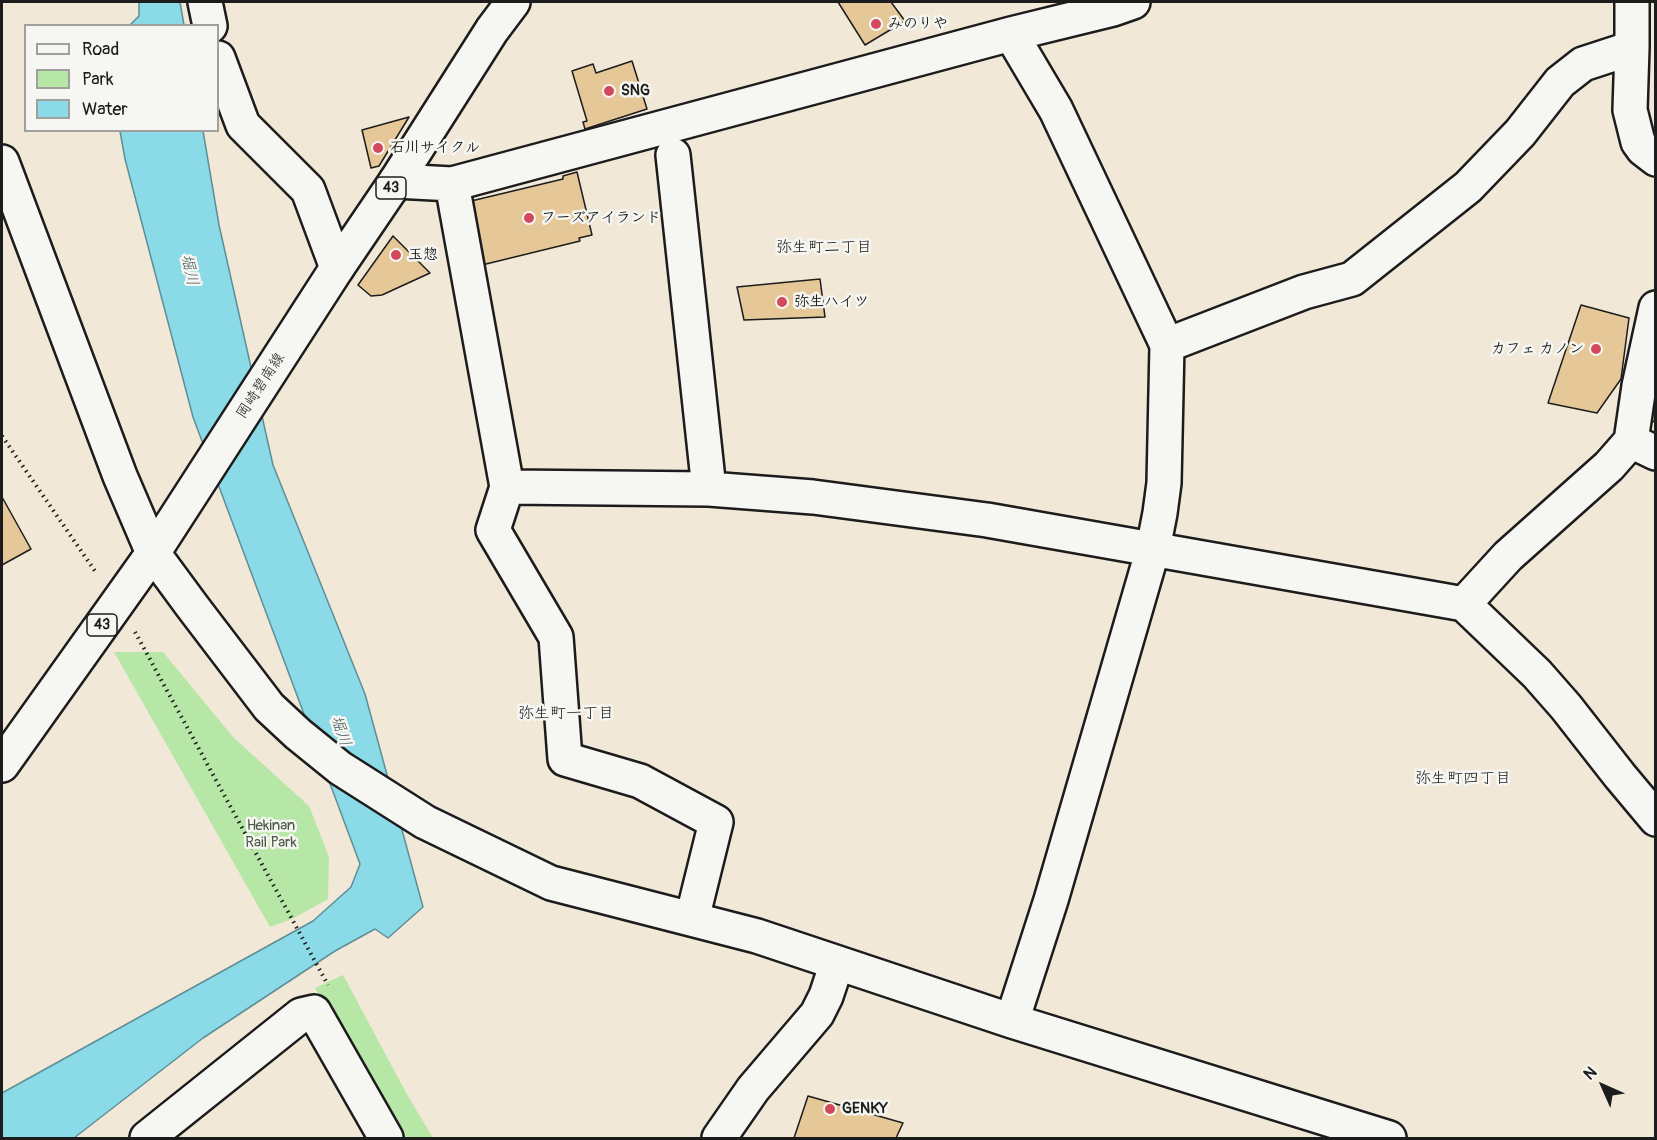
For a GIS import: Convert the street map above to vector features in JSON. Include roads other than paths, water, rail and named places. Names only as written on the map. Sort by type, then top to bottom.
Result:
[{"type":"street","points":[[205,2],[210,24]]},
{"type":"street","name":"岡崎碧南線","points":[[2,765],[153,553],[492,30],[513,2]]},
{"type":"street","points":[[1632,2],[1630,110],[1638,142],[1656,159]]},
{"type":"street","points":[[396,181],[452,184],[1118,4]]},
{"type":"street","points":[[1011,34],[1056,110],[1167,345],[1164,483],[1153,549],[1051,900],[1011,1021]]},
{"type":"street","points":[[1167,345],[1304,292],[1352,279],[1468,187],[1520,133],[1560,82],[1583,64],[1632,48]]},
{"type":"street","points":[[219,61],[243,125],[308,190],[337,268]]},
{"type":"street","points":[[673,155],[709,489]]},
{"type":"street","points":[[2,162],[120,476],[153,553],[269,707],[340,768],[425,822],[551,883],[757,936],[1011,1021],[1389,1138]]},
{"type":"street","points":[[452,184],[507,487],[493,530],[556,638],[565,759],[640,781],[716,822],[692,920]]},
{"type":"street","points":[[1464,604],[1508,556],[1609,466],[1643,447],[1639,386],[1656,308]]},
{"type":"street","points":[[507,487],[709,489],[813,497],[975,519],[1464,604],[1537,674],[1656,819]]},
{"type":"street","points":[[719,1138],[753,1089],[817,1014],[826,996],[837,963]]},
{"type":"street","points":[[147,1138],[301,1015],[314,1012],[386,1138]]},
{"type":"water","points":[[139,2],[180,2],[184,24],[131,24],[139,16]]},
{"type":"water","name":"堀川","points":[[120,132],[203,132],[219,225],[273,465],[365,694],[423,907],[388,938],[375,929],[335,951],[203,1038],[74,1138],[2,1138],[2,1093],[313,921],[351,887],[360,864],[193,417],[125,159]]},
{"type":"place","name":"みのりや","points":[[876,24]]},
{"type":"place","name":"SNG","points":[[609,91]]},
{"type":"place","name":"石川サイクル","points":[[378,148]]},
{"type":"place","name":"フーズアイランド","points":[[529,218]]},
{"type":"place","name":"玉惣","points":[[396,255]]},
{"type":"place","name":"弥生ハイツ","points":[[782,302]]},
{"type":"place","name":"カフェ カノン","points":[[1596,349]]},
{"type":"place","name":"GENKY","points":[[830,1109]]},
{"type":"district","name":"弥生町二丁目","points":[[824,248]]},
{"type":"district","name":"弥生町一丁目","points":[[566,714]]},
{"type":"district","name":"弥生町四丁目","points":[[1463,779]]},
{"type":"park label","name":"Hekinan Rail Park","points":[[271,834]]}]
